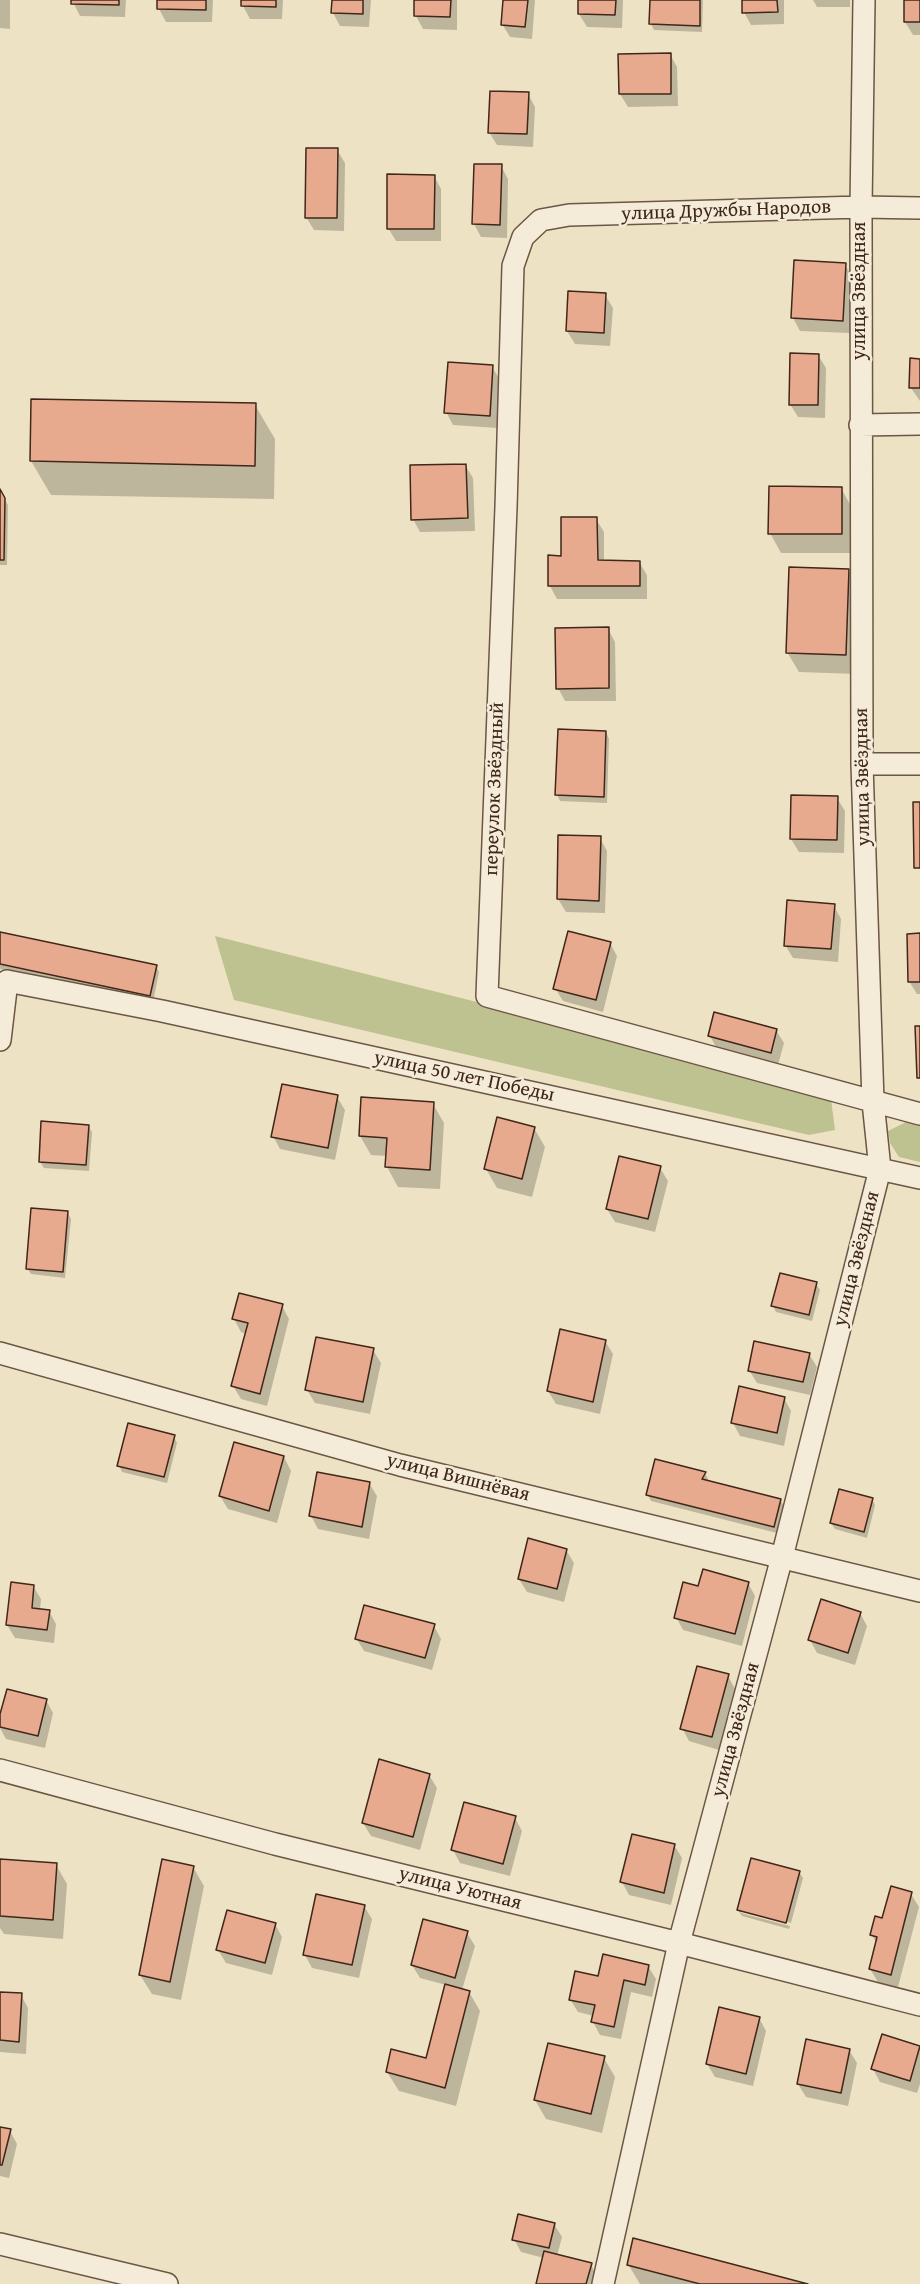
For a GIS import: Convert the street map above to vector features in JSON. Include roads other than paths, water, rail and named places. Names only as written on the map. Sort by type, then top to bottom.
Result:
[{"type":"street","name":"улица Звёздная","points":[[603,2284],[679,1943],[782,1557],[880,1169],[873,1101],[862,764],[860,425],[864,0]]},
{"type":"street","name":"улица Дружбы Народов","points":[[568,215],[861,207],[920,208]]},
{"type":"street","name":"переулок Звёздный","points":[[568,215],[541,220],[523,237],[513,266],[487,996],[873,1101]]},
{"type":"street","points":[[860,425],[920,424]]},
{"type":"street","points":[[862,764],[920,764]]},
{"type":"street","name":"улица 50 лет Победы","points":[[0,1040],[7,981],[162,1011],[920,1178]]},
{"type":"street","points":[[873,1101],[920,1114]]},
{"type":"street","name":"улица Вишнёвая","points":[[0,1353],[400,1465],[920,1591]]},
{"type":"street","name":"улица Уютная","points":[[0,1770],[275,1844],[920,2005]]},
{"type":"street","points":[[0,2244],[167,2284]]}]
